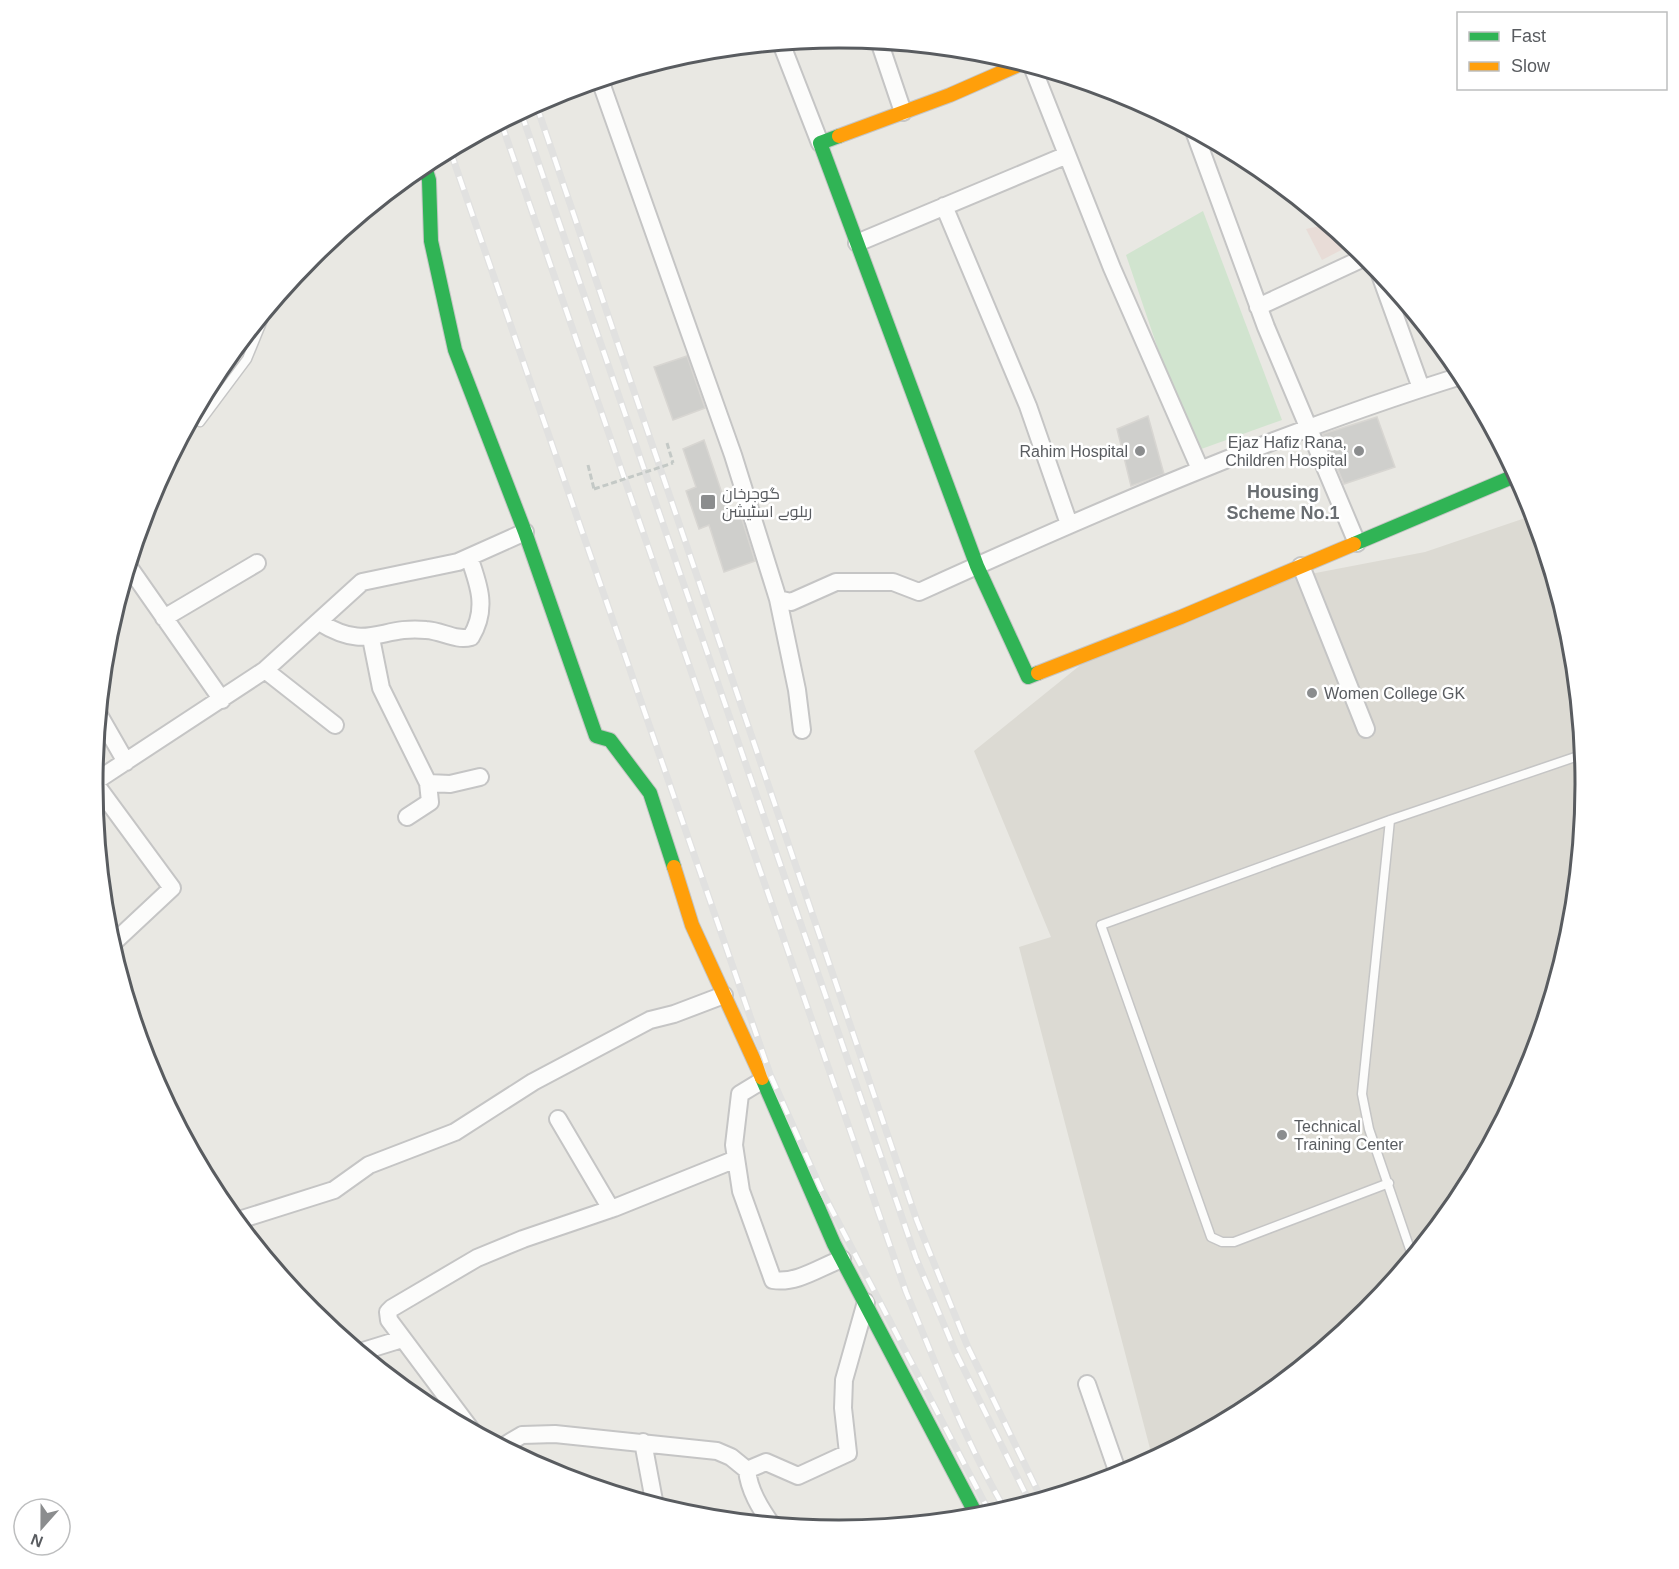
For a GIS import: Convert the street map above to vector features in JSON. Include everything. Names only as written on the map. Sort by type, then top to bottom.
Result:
[{"type":"street","points":[[882,50],[903,112]]},
{"type":"street","points":[[784,51],[977,566],[1028,677],[1509,478]]},
{"type":"street","points":[[820,143],[1010,68]]},
{"type":"street","points":[[1035,75],[1112,268],[1200,470]]},
{"type":"street","points":[[602,87],[632,176],[733,455],[778,599],[797,690],[802,730]]},
{"type":"street","points":[[1198,142],[1258,307],[1357,543]]},
{"type":"street","points":[[857,243],[1067,155]]},
{"type":"street","points":[[427,174],[431,241],[455,350],[525,532],[596,736],[610,740],[650,794],[692,925],[842,1259],[973,1509]]},
{"type":"street","points":[[944,206],[1028,406],[1069,525]]},
{"type":"street","points":[[1258,307],[1357,261]]},
{"type":"street","points":[[1386,292],[1421,388]]},
{"type":"street","points":[[778,599],[791,602],[836,582],[893,582],[920,592],[1069,525],[1200,470],[1421,388],[1454,378]]},
{"type":"street","points":[[103,776],[265,670],[362,582],[469,557],[525,532]]},
{"type":"street","points":[[319,622],[349,636],[371,638],[424,629],[461,639],[471,637],[480,617],[482,601],[469,557]]},
{"type":"street","points":[[164,618],[257,563]]},
{"type":"street","points":[[1301,566],[1366,729]]},
{"type":"street","points":[[134,574],[222,700]]},
{"type":"street","points":[[371,638],[381,688],[428,783],[430,802],[407,817]]},
{"type":"street","points":[[265,670],[335,726]]},
{"type":"street","points":[[106,727],[126,762]]},
{"type":"street","points":[[428,783],[456,783],[480,777]]},
{"type":"street","points":[[104,797],[172,888],[119,937]]},
{"type":"street","points":[[244,1218],[334,1190],[369,1165],[455,1132],[533,1082],[650,1020],[674,1014],[724,995]]},
{"type":"street","points":[[763,1080],[740,1094],[734,1145],[741,1191],[773,1280],[784,1282],[801,1277],[842,1259]]},
{"type":"street","points":[[558,1119],[611,1209]]},
{"type":"street","points":[[460,1415],[402,1339],[389,1320],[388,1312],[428,1285],[486,1254],[611,1209],[736,1159]]},
{"type":"street","points":[[747,1470],[766,1462],[798,1476],[848,1454],[843,1408],[844,1380],[866,1302]]},
{"type":"street","points":[[368,1350],[402,1339]]},
{"type":"street","points":[[1087,1384],[1116,1467]]},
{"type":"street","points":[[509,1443],[522,1435],[535,1434],[643,1442],[717,1451],[731,1457],[747,1470],[748,1481],[756,1501],[767,1517]]},
{"type":"street","points":[[643,1442],[653,1497]]},
{"type":"lane","points":[[200,422],[247,358],[257,333]]},
{"type":"lane","points":[[1389,1183],[1234,1242],[1222,1242],[1211,1237],[1101,925],[1390,820],[1575,757]]},
{"type":"lane","points":[[1390,820],[1387,870],[1362,1094],[1369,1129],[1410,1249]]},
{"type":"path","points":[[588,465],[594,489],[673,463],[667,443]]},
{"type":"shaded area","points":[[1319,226],[1344,249],[1322,260],[1306,229]]},
{"type":"shaded area","name":"Technical Training Center","points":[[1526,518],[1551,594],[1570,688],[1576,784],[1570,881],[1551,975],[1537,1021],[1500,1110],[1477,1153],[1452,1194],[1424,1233],[1393,1270],[1325,1338],[1288,1369],[1249,1397],[1208,1422],[1151,1451],[1019,947],[1051,937],[974,751],[1104,646],[1258,584],[1425,552]]},
{"type":"green space","points":[[1203,211],[1282,420],[1193,452],[1126,255]]},
{"type":"building","points":[[687,356],[705,408],[673,420],[654,367]]},
{"type":"building","name":"Rahim Hospital","points":[[1148,416],[1164,474],[1131,486],[1117,429]]},
{"type":"building","name":"Ejaz Hafiz Rana, Children Hospital","points":[[1377,417],[1395,467],[1344,484],[1323,434]]},
{"type":"building","points":[[704,440],[730,517],[740,513],[755,561],[724,572],[709,525],[699,529],[686,491],[696,487],[683,449]]},
{"type":"railway","points":[[539,113],[917,1221],[967,1345],[1039,1493]]},
{"type":"railway","points":[[524,120],[916,1258],[955,1351],[1027,1497]]},
{"type":"railway","points":[[504,130],[906,1292],[977,1458],[1001,1503]]},
{"type":"railway","points":[[453,158],[770,1074],[821,1189],[986,1506]]},
{"type":"traffic: fast","points":[[839,136],[820,143],[977,566],[1028,677],[1038,673]]},
{"type":"traffic: fast","points":[[427,174],[431,241],[455,350],[525,532],[596,736],[610,740],[650,793],[674,867]]},
{"type":"traffic: fast","points":[[1354,544],[1509,478]]},
{"type":"traffic: fast","points":[[762,1078],[834,1244],[973,1509]]},
{"type":"traffic: slow","points":[[839,136],[950,95],[1011,68]]},
{"type":"traffic: slow","points":[[1038,673],[1181,617],[1354,544]]},
{"type":"traffic: slow","points":[[674,867],[692,925],[762,1078]]},
{"type":"place","name":"Rahim Hospital","points":[[1140,451]]},
{"type":"place","name":"Ejaz Hafiz Rana, Children Hospital","points":[[1359,451]]},
{"type":"place","name":"گوجرخان ریلوے اسٹیشن","points":[[708,502]]},
{"type":"place","name":"Women College GK","points":[[1312,693]]},
{"type":"place","name":"Technical Training Center","points":[[1282,1135]]},
{"type":"district","name":"Housing Scheme No.1","points":[[1283,502]]}]
